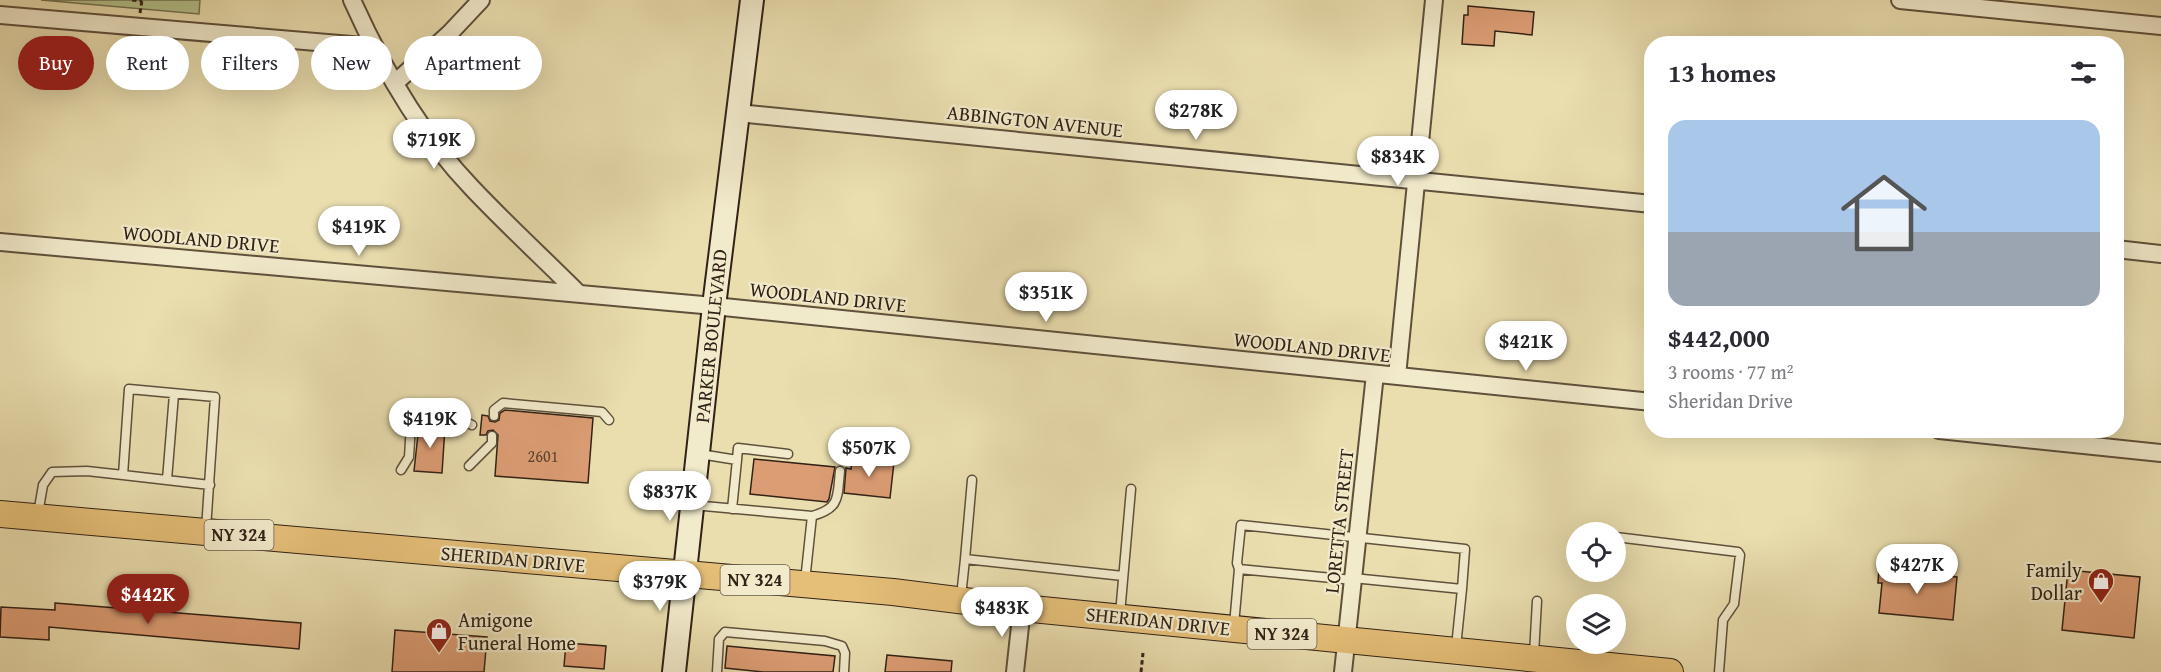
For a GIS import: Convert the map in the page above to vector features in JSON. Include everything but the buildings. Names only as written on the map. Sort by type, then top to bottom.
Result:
[{"type":"main road","name":"SHERIDAN DRIVE","points":[[0,514],[805,585],[1660,672]]},
{"type":"street","points":[[352,0],[370,36]]},
{"type":"street","points":[[396,83],[481,0]]},
{"type":"street","name":"PARKER BOULEVARD","points":[[674,672],[714,306],[752,0]]},
{"type":"street","points":[[1397,376],[1434,0]]},
{"type":"street","points":[[1900,0],[1986,4],[2161,26]]},
{"type":"street","points":[[0,15],[311,42]]},
{"type":"street","points":[[392,76],[424,127],[471,187],[579,294]]},
{"type":"street","name":"ABBINGTON AVENUE","points":[[738,113],[1644,203]]},
{"type":"street","name":"WOODLAND DRIVE","points":[[0,242],[714,306],[1644,401]]},
{"type":"street","points":[[2124,250],[2161,254]]},
{"type":"street","name":"LORETTA STREET","points":[[1343,672],[1375,374]]},
{"type":"street","points":[[2016,438],[2161,453]]},
{"type":"street","points":[[1015,672],[1022,608]]},
{"type":"lane","points":[[123,475],[129,389],[215,397],[206,532]]},
{"type":"lane","points":[[167,480],[174,394]]},
{"type":"lane","points":[[494,416],[494,410],[503,403],[602,412],[609,420]]},
{"type":"lane","points":[[400,470],[409,458],[411,424],[417,416],[459,419],[472,425]]},
{"type":"lane","points":[[469,466],[492,442],[492,436]]},
{"type":"lane","points":[[732,509],[738,448],[788,454]]},
{"type":"lane","points":[[698,454],[737,460]]},
{"type":"lane","points":[[38,518],[43,485],[52,472],[87,471],[210,485]]},
{"type":"lane","points":[[692,505],[812,516],[831,509],[837,499],[840,471]]},
{"type":"lane","points":[[961,600],[972,480]]},
{"type":"lane","points":[[1120,618],[1131,489]]},
{"type":"lane","points":[[805,585],[812,516]]},
{"type":"lane","points":[[1234,629],[1241,525],[1465,549],[1455,651]]},
{"type":"lane","points":[[1626,538],[1738,552],[1740,555],[1734,604],[1723,620],[1719,672]]},
{"type":"lane","points":[[965,559],[1123,576]]},
{"type":"lane","points":[[1239,569],[1462,589]]},
{"type":"lane","points":[[1533,658],[1537,601]]},
{"type":"lane","points":[[717,672],[719,639],[725,632],[825,641],[842,646],[845,653],[844,672]]},
{"type":"path","points":[[132,0],[142,0],[139,19]]},
{"type":"path","points":[[1141,672],[1143,653]]},
{"type":"green space","points":[[41,0],[200,0],[199,14]]},
{"type":"place","name":"Family Dollar","points":[[2101,604]]},
{"type":"place","name":"Amigone Funeral Home","points":[[439,654]]}]
